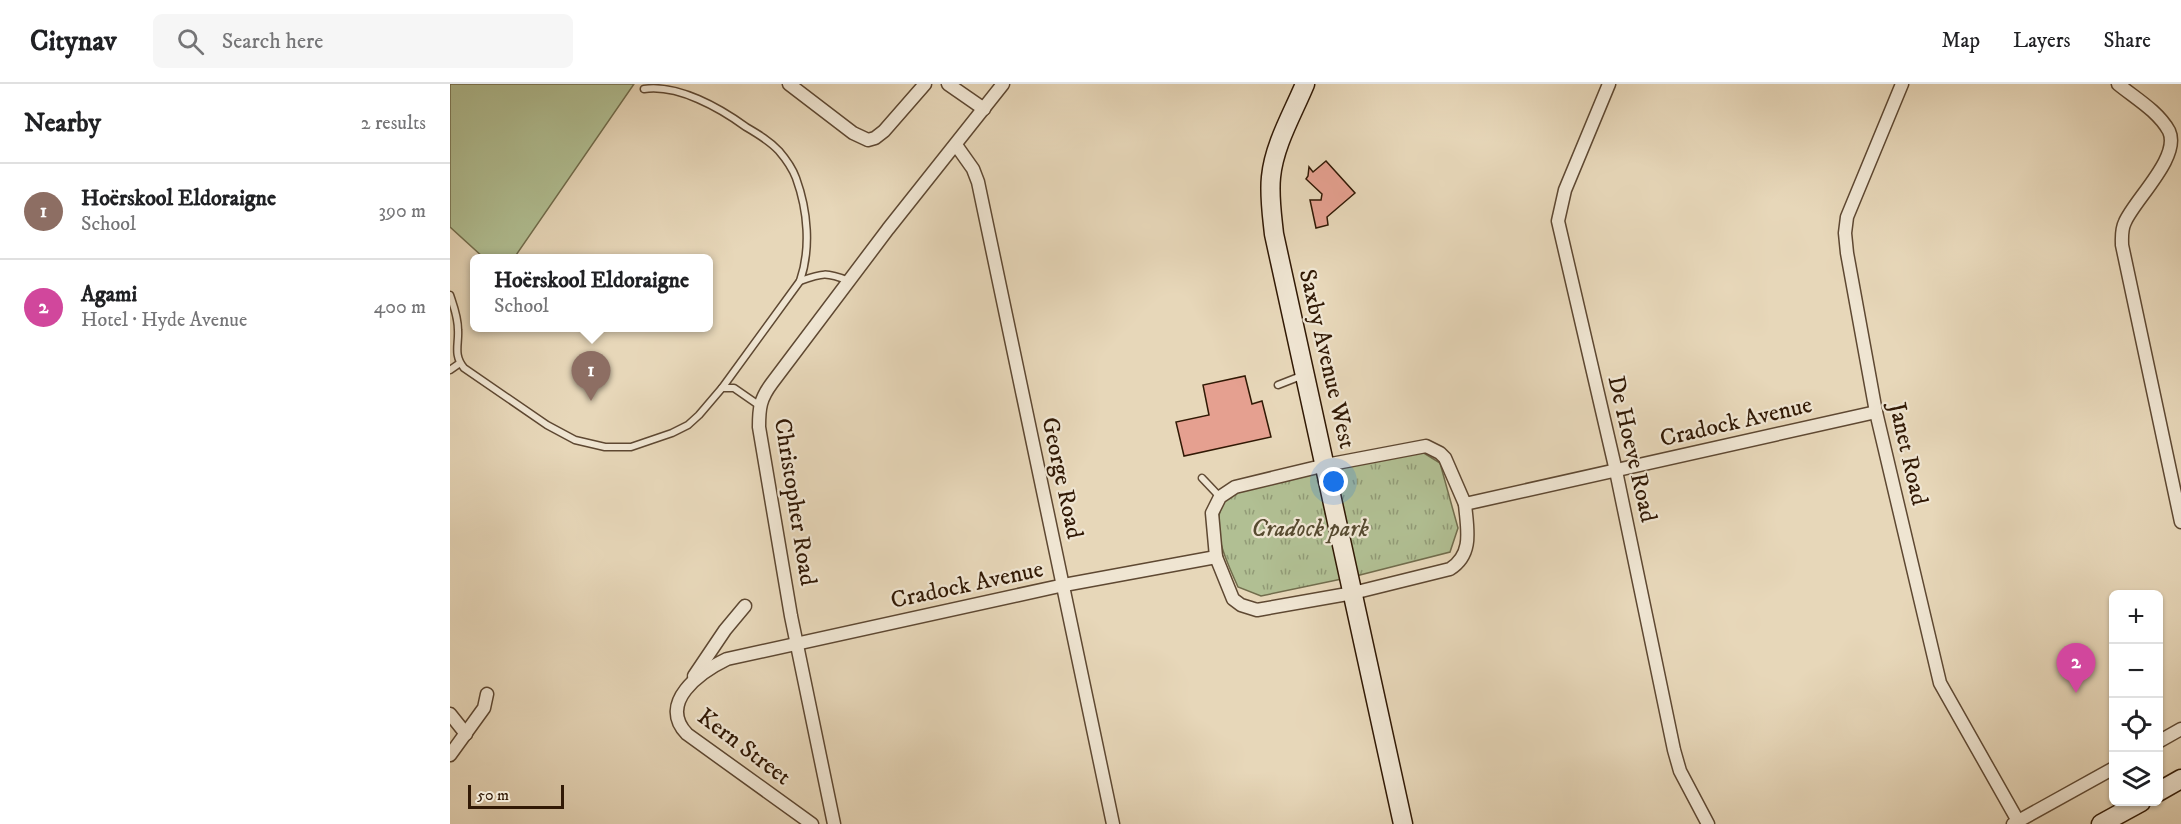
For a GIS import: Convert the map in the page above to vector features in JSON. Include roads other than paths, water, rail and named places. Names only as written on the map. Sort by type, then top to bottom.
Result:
[{"type":"street","points":[[789,84],[853,134],[868,140],[884,131],[925,84]]},
{"type":"street","points":[[948,84],[984,109]]},
{"type":"street","name":"Christopher Road","points":[[834,824],[791,616],[759,427],[760,406],[763,395],[849,280],[1004,84]]},
{"type":"street","name":"Saxby Avenue West","points":[[1305,84],[1277,150],[1271,174],[1270,191],[1274,234],[1403,824]]},
{"type":"street","name":"De Hoeve Road","points":[[1609,84],[1564,190],[1558,221],[1616,471],[1674,750],[1680,771],[1708,824]]},
{"type":"street","name":"Janet Road","points":[[1902,84],[1847,217],[1845,233],[1876,412],[1940,683],[2016,823]]},
{"type":"street","points":[[2118,84],[2154,113],[2173,138],[2171,153],[2127,218],[2122,234],[2122,245],[2181,522]]},
{"type":"street","name":"George Road","points":[[956,145],[973,169],[978,182],[1113,824]]},
{"type":"street","name":"Cradock Avenue","points":[[1465,504],[1876,412]]},
{"type":"street","points":[[1426,446],[1445,458],[1465,504],[1468,542],[1459,563],[1450,569],[1353,592],[1266,609],[1249,609],[1233,599],[1216,557],[1212,513],[1220,497],[1235,487],[1326,465],[1426,446]]},
{"type":"street","name":"Cradock Avenue","points":[[798,644],[1064,585],[1216,557]]},
{"type":"street","name":"Kern Street","points":[[745,606],[705,658],[684,692],[676,707],[677,723],[687,734],[812,824]]},
{"type":"street","name":"Kern Street","points":[[684,692],[703,673],[727,659],[798,644]]},
{"type":"street","points":[[450,755],[484,708],[487,694]]},
{"type":"street","points":[[450,714],[466,734]]},
{"type":"street","points":[[2163,739],[2181,729]]},
{"type":"street","points":[[2016,823],[2109,771]]},
{"type":"street","points":[[2163,789],[2181,779]]},
{"type":"street","points":[[2101,824],[2132,806]]},
{"type":"lane","points":[[450,295],[456,311],[459,332],[457,357],[460,363],[474,376],[547,425],[575,440],[605,447],[631,447],[672,433],[699,415],[722,388],[800,281],[807,261],[806,220],[796,177],[779,151],[769,141],[698,94],[657,84],[644,89]]},
{"type":"lane","points":[[800,281],[817,275],[830,274],[849,280]]},
{"type":"lane","points":[[450,370],[460,363]]},
{"type":"lane","points":[[1278,385],[1305,375]]},
{"type":"lane","points":[[722,388],[734,388],[760,406]]},
{"type":"lane","points":[[1202,478],[1220,497]]},
{"type":"place","name":"Hoërskool Eldoraigne","points":[[591,401]]},
{"type":"place","name":"Agami","points":[[2076,693]]},
{"type":"park label","name":"Cradock park","points":[[1310,529]]}]
